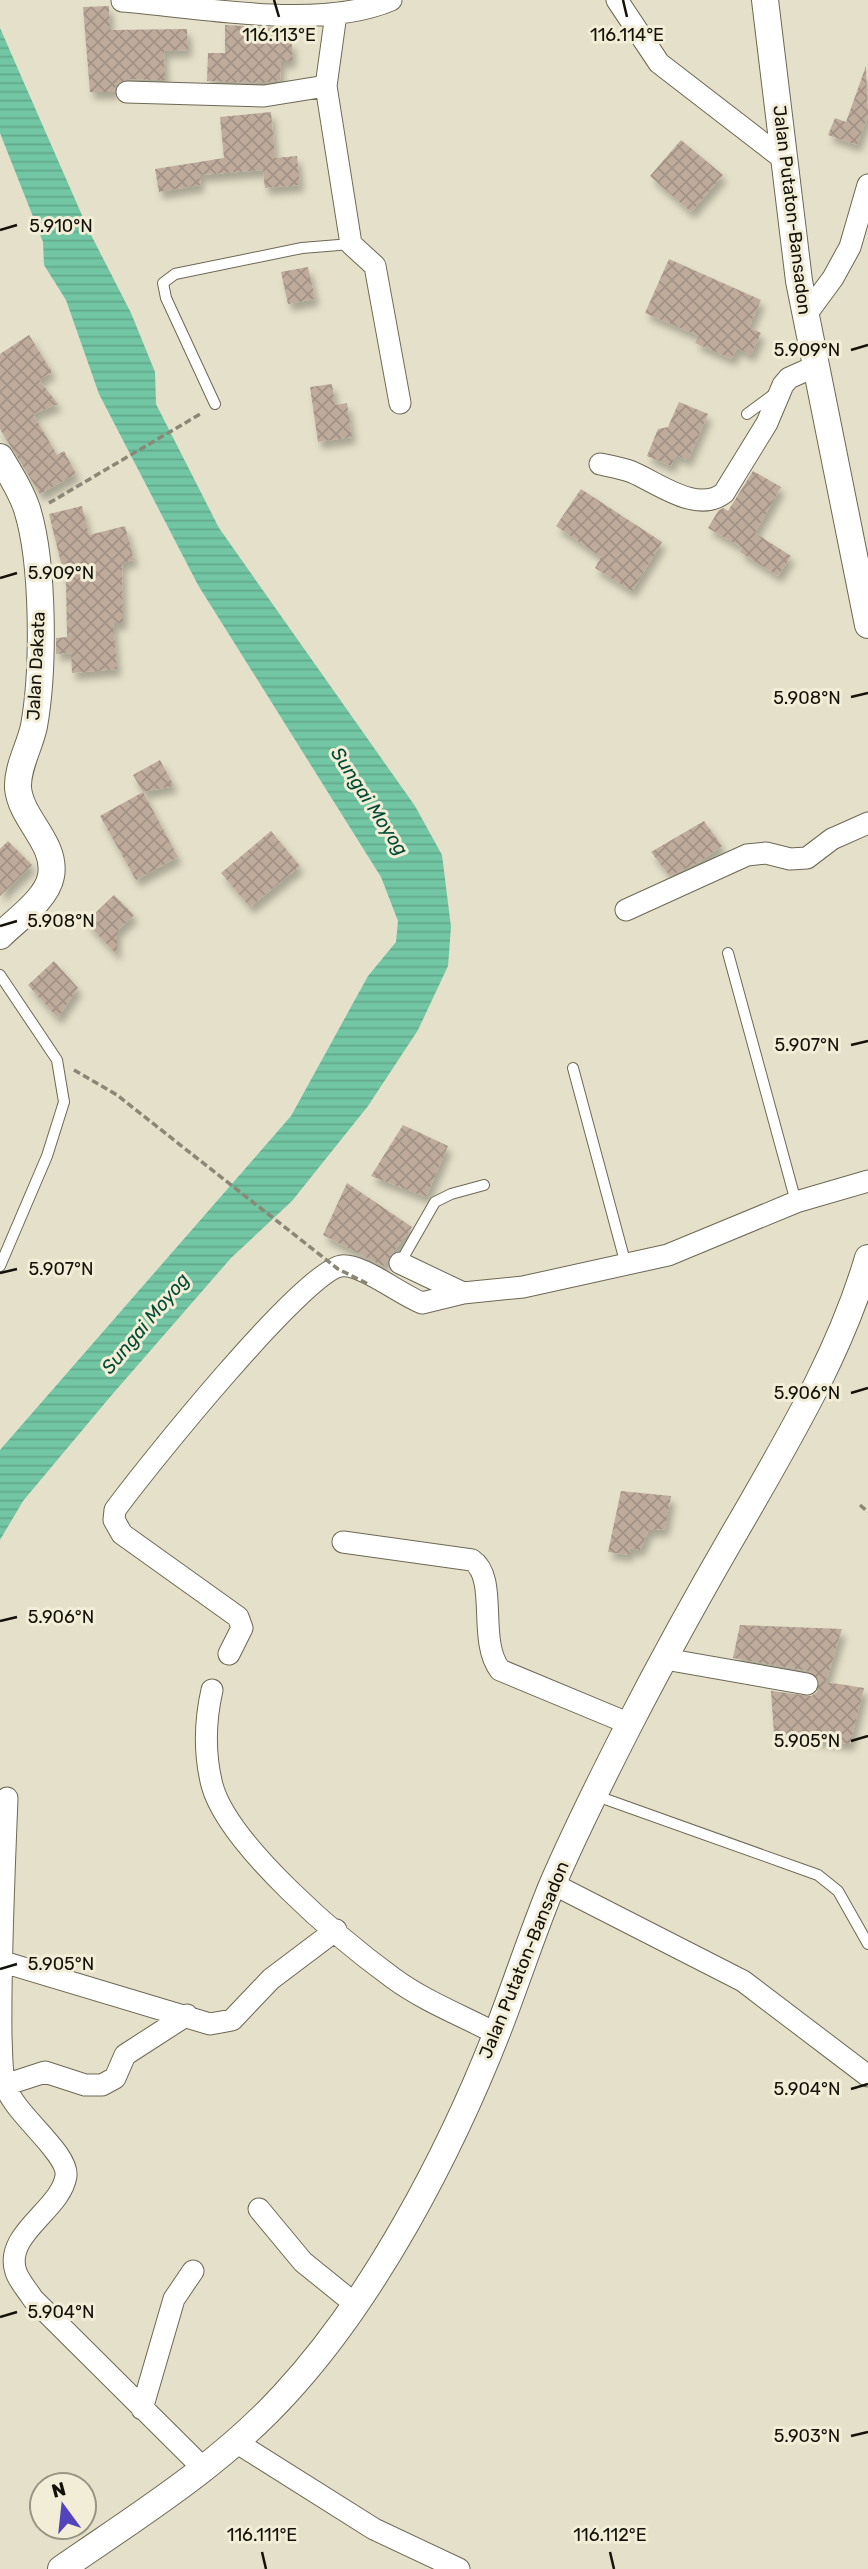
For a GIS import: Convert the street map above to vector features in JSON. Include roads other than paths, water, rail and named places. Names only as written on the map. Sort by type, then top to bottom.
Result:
[{"type":"street","points":[[122,1],[255,13],[335,14],[370,9],[391,0]]},
{"type":"street","points":[[617,0],[659,63],[786,161]]},
{"type":"street","name":"Jalan Putaton-Bansadon","points":[[765,0],[805,316],[868,625]]},
{"type":"street","points":[[335,14],[326,86],[351,244],[375,266],[400,402]]},
{"type":"street","points":[[127,92],[264,96],[326,86]]},
{"type":"street","points":[[805,316],[833,278],[850,247],[868,185]]},
{"type":"street","points":[[600,464],[630,471],[671,492],[701,500],[715,500],[724,493],[767,423],[779,391],[789,378],[816,366]]},
{"type":"street","name":"Jalan Dakata","points":[[0,457],[19,488],[34,538],[40,612],[34,726],[18,789],[26,813],[47,848],[51,877],[43,894],[0,936]]},
{"type":"street","points":[[626,910],[747,855],[766,853],[790,859],[807,858],[832,839],[868,823]]},
{"type":"street","points":[[229,1654],[242,1628],[238,1617],[122,1534],[114,1520],[115,1510],[260,1335],[306,1286],[326,1272],[341,1266],[357,1268],[422,1303],[463,1293],[523,1287],[668,1255],[796,1202],[868,1181]]},
{"type":"street","name":"Jalan Putaton-Bansadon","points":[[61,2569],[205,2470],[285,2394],[355,2304],[427,2187],[497,2034],[553,1884],[594,1795],[665,1658],[830,1360],[868,1258]]},
{"type":"street","points":[[400,1263],[463,1293]]},
{"type":"street","points":[[343,1542],[472,1560],[484,1574],[486,1636],[494,1662],[500,1670],[630,1724]]},
{"type":"street","points":[[665,1658],[807,1684]]},
{"type":"street","points":[[212,1690],[206,1715],[206,1740],[213,1786],[232,1824],[253,1850],[336,1930],[394,1979],[497,2034]]},
{"type":"street","points":[[7,1798],[0,1961],[5,2085],[19,2113],[62,2160],[66,2174],[60,2193],[31,2226],[16,2250],[15,2271],[33,2299],[205,2470]]},
{"type":"street","points":[[553,1884],[743,1981],[868,2076]]},
{"type":"street","points":[[0,1961],[211,2024],[232,2020],[271,1979],[336,1930]]},
{"type":"street","points":[[5,2085],[45,2072],[86,2085],[102,2085],[115,2078],[125,2055],[187,2015]]},
{"type":"street","points":[[259,2209],[303,2262],[355,2304]]},
{"type":"street","points":[[142,2409],[174,2299],[192,2271]]},
{"type":"street","points":[[236,2442],[374,2529],[459,2569]]},
{"type":"lane","points":[[215,404],[166,298],[163,283],[175,274],[302,248],[351,244]]},
{"type":"lane","points":[[747,414],[779,391]]},
{"type":"lane","points":[[727,953],[796,1202]]},
{"type":"lane","points":[[0,975],[57,1060],[64,1092],[61,1115],[0,1266]]},
{"type":"lane","points":[[573,1068],[626,1265]]},
{"type":"lane","points":[[400,1263],[435,1202],[451,1194],[484,1185]]},
{"type":"lane","points":[[594,1795],[818,1875],[838,1891],[868,1944]]},
{"type":"water","name":"Sungai Moyog","points":[[0,28],[88,229],[131,313],[155,372],[156,404],[219,528],[415,806],[442,855],[451,927],[448,966],[418,1030],[368,1106],[292,1201],[231,1258],[110,1397],[23,1501],[0,1540],[0,1450],[291,1116],[368,976],[396,942],[398,921],[381,877],[198,585],[99,394],[66,300],[44,265],[43,242],[0,133]]}]
